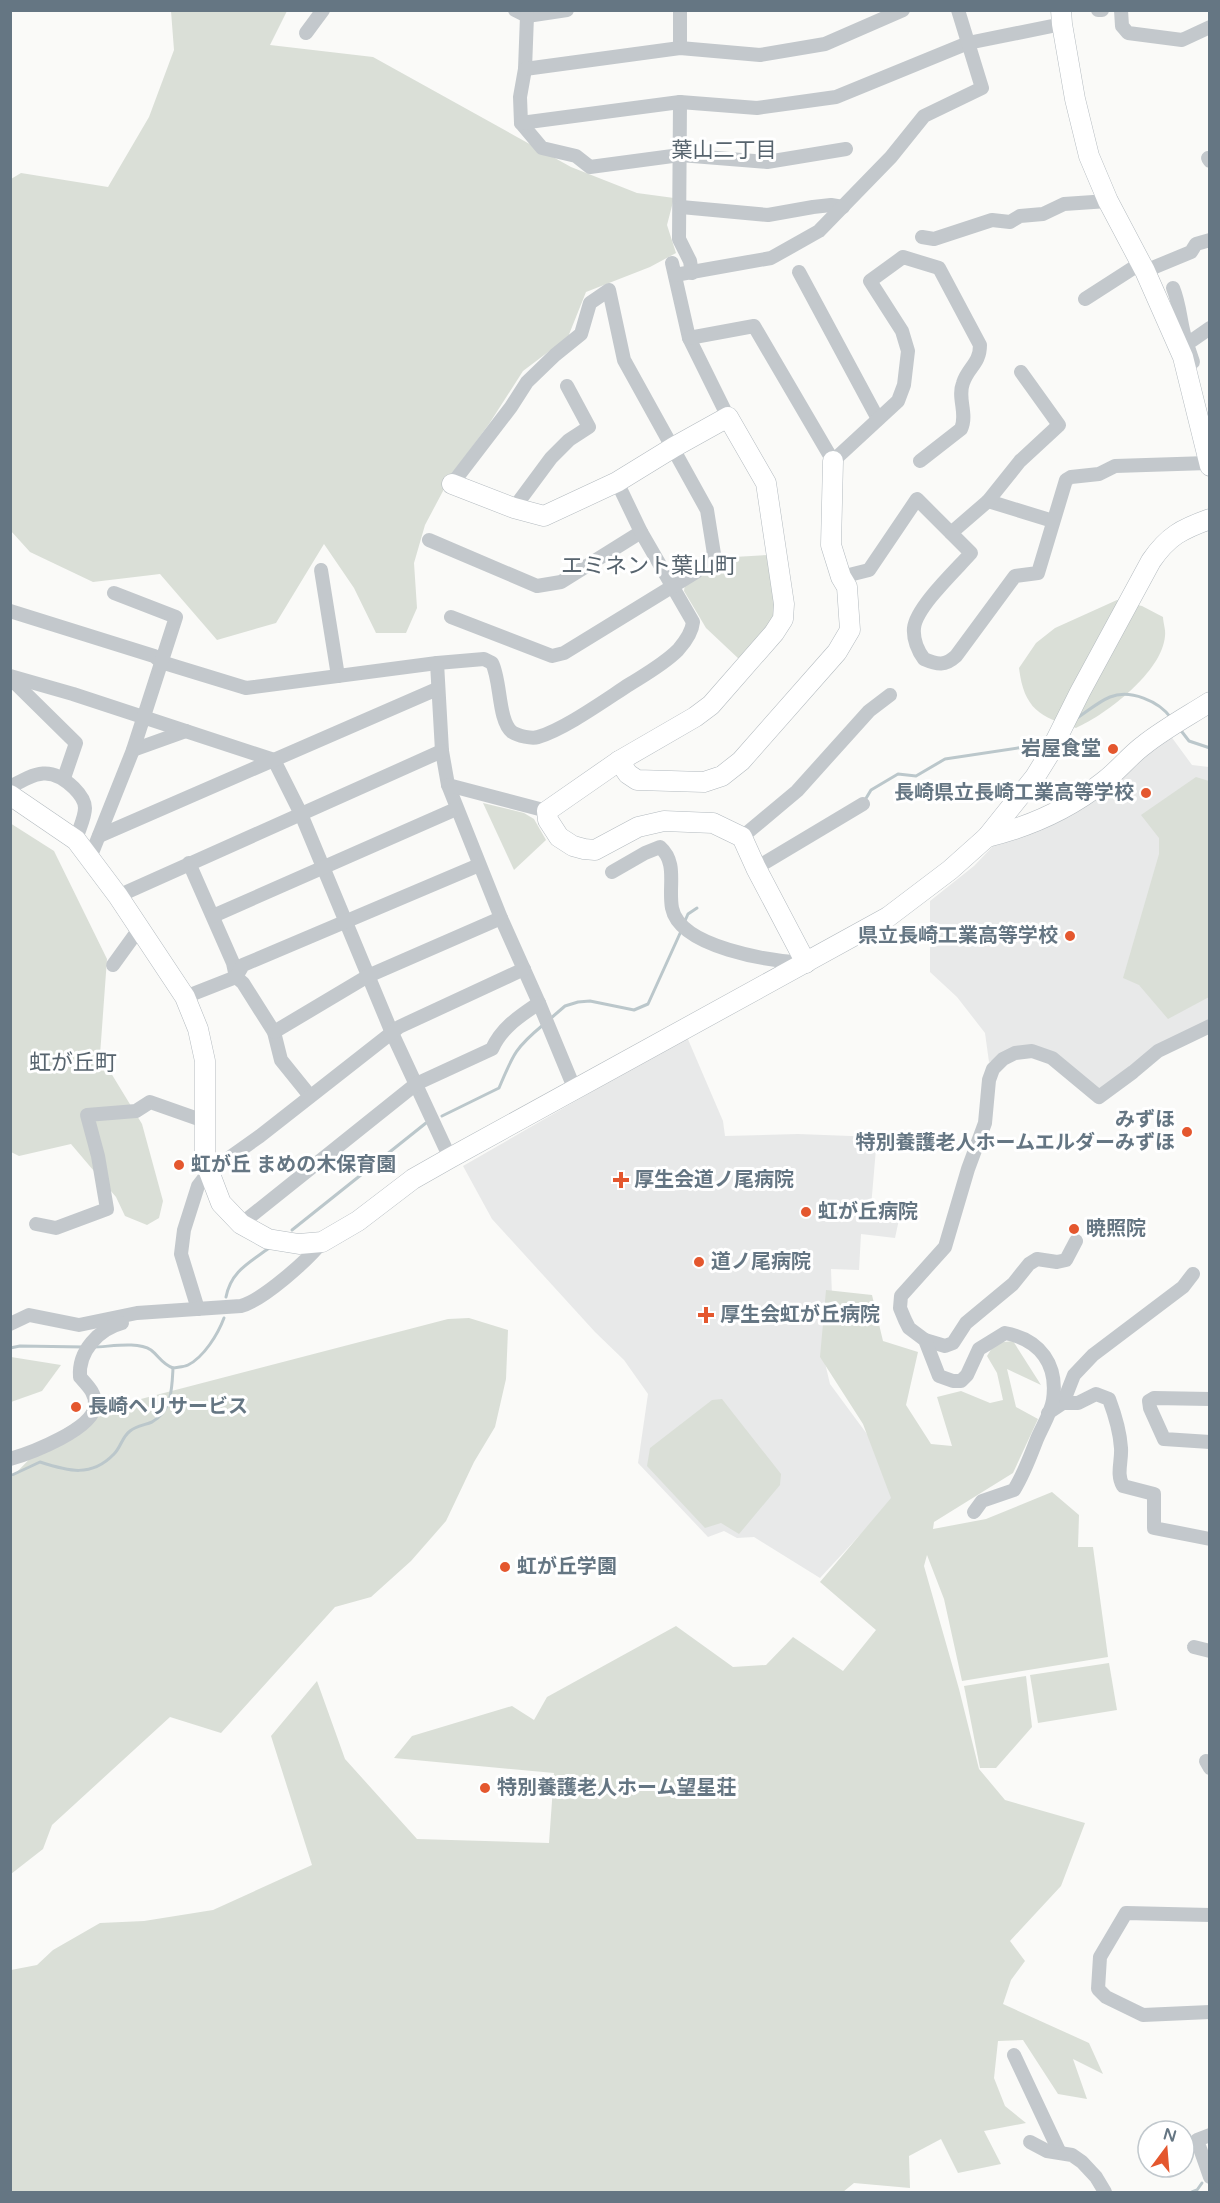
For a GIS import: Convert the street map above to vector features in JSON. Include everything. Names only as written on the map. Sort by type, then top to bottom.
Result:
[{"type":"street","points":[[306,33],[323,10]]},
{"type":"street","points":[[567,10],[521,13],[525,69],[520,97],[521,123],[543,148],[576,156],[590,167],[680,155],[767,162],[846,149]]},
{"type":"street","points":[[680,10],[680,48]]},
{"type":"street","points":[[525,69],[680,48],[760,55],[825,44],[903,10]]},
{"type":"street","points":[[448,786],[547,811],[619,761],[695,717],[711,705],[774,633],[783,619],[784,604],[766,483],[728,417],[689,338],[674,269],[692,273],[771,258],[787,250],[819,231],[891,157],[924,116],[982,88],[958,10]]},
{"type":"street","points":[[1121,10],[1122,26],[1128,33],[1182,40],[1209,27]]},
{"type":"street","points":[[521,123],[681,102],[757,108],[836,97],[968,43],[1062,17],[1075,99],[1089,156],[1108,201],[1143,267],[1184,357],[1209,465],[1115,466],[1099,474],[1071,477],[1066,480],[1038,573],[1015,576],[956,656],[943,665],[924,659],[917,647],[914,628],[917,618],[928,602],[972,553],[917,499],[869,570],[841,577]]},
{"type":"street","points":[[681,102],[679,239],[690,261],[692,273]]},
{"type":"street","points":[[922,237],[934,239],[992,220],[1010,222],[1020,216],[1043,214],[1064,204],[1108,201]]},
{"type":"street","points":[[681,207],[768,215],[831,205],[843,207]]},
{"type":"street","points":[[1085,299],[1143,267],[1191,252],[1196,244],[1209,240]]},
{"type":"street","points":[[833,461],[898,401],[904,385],[908,351],[902,331],[866,276],[903,257],[939,268],[980,345],[980,357],[963,382],[960,395],[964,422],[961,429],[920,461]]},
{"type":"street","points":[[799,272],[878,419]]},
{"type":"street","points":[[1173,288],[1180,304],[1182,331],[1198,380],[1190,386]]},
{"type":"street","points":[[451,616],[552,656],[564,652],[696,572],[714,554],[707,510],[674,447],[624,360],[609,290],[590,303],[581,334],[527,382],[511,407],[452,484],[514,508],[544,516],[617,482],[674,447],[728,417]]},
{"type":"street","points":[[619,761],[628,774],[637,780],[704,782],[722,776],[741,761],[837,652],[850,630],[848,587],[841,577],[831,545],[833,461],[754,326],[689,338]]},
{"type":"street","points":[[1187,344],[1209,328]]},
{"type":"street","points":[[951,533],[988,501],[1020,461],[1059,425],[1021,372]]},
{"type":"street","points":[[514,508],[551,458],[568,440],[589,427],[567,386]]},
{"type":"street","points":[[10,611],[154,656],[161,662],[246,688],[437,663],[484,660],[492,663],[497,672],[506,724],[512,732],[537,738],[601,703],[665,661],[679,649],[692,631],[693,622],[641,532],[617,482]]},
{"type":"street","points":[[988,501],[1053,521]]},
{"type":"street","points":[[10,1324],[29,1315],[79,1325],[137,1313],[210,1310],[251,1303],[313,1253],[322,1242],[350,1226],[413,1179],[888,917],[951,870],[987,837],[1035,777],[1151,561],[1163,543],[1179,531],[1209,519]]},
{"type":"street","points":[[429,540],[537,586],[561,582],[641,532]]},
{"type":"street","points":[[321,570],[338,676]]},
{"type":"street","points":[[90,858],[133,750],[176,617],[114,593]]},
{"type":"street","points":[[437,663],[442,751],[448,786],[501,918],[575,1090]]},
{"type":"street","points":[[10,677],[53,687],[274,760],[301,814],[392,1033],[450,1158]]},
{"type":"street","points":[[10,677],[76,743],[64,778]]},
{"type":"street","points":[[99,836],[437,689]]},
{"type":"street","points":[[742,837],[797,791],[869,711],[890,695]]},
{"type":"street","points":[[987,837],[1013,830],[1048,816],[1083,795],[1103,782],[1143,745],[1209,702]]},
{"type":"street","points":[[133,750],[186,731]]},
{"type":"street","points":[[118,896],[442,751]]},
{"type":"street","points":[[10,787],[41,773],[50,773],[64,778],[78,792],[85,808],[76,840]]},
{"type":"street","points":[[10,795],[76,840],[118,896],[185,997],[198,1029],[205,1060],[205,1161],[221,1203],[241,1224],[268,1239],[299,1244],[322,1242]]},
{"type":"street","points":[[756,868],[863,804]]},
{"type":"street","points":[[213,916],[456,809]]},
{"type":"street","points":[[547,811],[548,820],[559,837],[573,846],[584,849],[595,850],[638,827],[664,821],[713,823],[742,837],[806,963]]},
{"type":"street","points":[[612,872],[660,847],[667,853],[671,862],[673,912],[688,930],[704,940],[742,955],[806,963]]},
{"type":"street","points":[[189,863],[233,963],[236,977],[243,983],[274,1032],[281,1060],[310,1096]]},
{"type":"street","points":[[185,997],[236,977],[243,965],[479,865]]},
{"type":"street","points":[[274,1032],[368,976],[501,918]]},
{"type":"street","points":[[113,965],[139,929]]},
{"type":"street","points":[[198,1309],[181,1254],[184,1230],[198,1186],[208,1173],[260,1136],[399,1027],[524,969]]},
{"type":"street","points":[[241,1224],[416,1084],[492,1048],[498,1035],[509,1024],[541,1009]]},
{"type":"street","points":[[1076,1241],[1066,1260],[1057,1262],[1037,1258],[1029,1264],[1013,1284],[966,1323],[953,1343],[945,1346],[925,1340],[909,1328],[905,1320],[900,1308],[901,1296],[945,1247],[968,1169],[985,1123],[989,1080],[993,1069],[1003,1059],[1015,1053],[1032,1051],[1052,1058],[1099,1097],[1158,1051],[1209,1026]]},
{"type":"street","points":[[36,1224],[56,1228],[107,1209],[98,1156],[87,1115],[136,1111],[150,1102],[204,1121]]},
{"type":"street","points":[[1063,1403],[1074,1375],[1093,1355],[1183,1287],[1193,1274]]},
{"type":"street","points":[[10,1459],[63,1437],[91,1417],[95,1399],[80,1377],[79,1370],[85,1355],[98,1335],[110,1326],[134,1321],[137,1313]]},
{"type":"street","points":[[925,1340],[939,1376],[953,1381],[961,1382],[967,1375],[979,1349],[1005,1333],[1017,1336],[1038,1348],[1048,1360],[1054,1374],[1053,1402],[1023,1476],[1014,1490],[982,1501],[974,1512]]},
{"type":"street","points":[[1048,1413],[1063,1403],[1078,1403],[1096,1394],[1109,1399],[1117,1422],[1121,1448],[1119,1479],[1123,1486],[1154,1494],[1154,1528],[1209,1539]]},
{"type":"street","points":[[1209,1399],[1154,1398],[1149,1401],[1164,1439],[1209,1442]]},
{"type":"street","points":[[1194,1647],[1209,1651]]},
{"type":"street","points":[[1209,1915],[1126,1913],[1100,1957],[1098,1989],[1106,1997],[1143,2015],[1209,2012]]},
{"type":"street","points":[[1014,2055],[1059,2151]]},
{"type":"street","points":[[1209,2135],[1197,2140],[1209,2176]]},
{"type":"street","points":[[1030,2142],[1047,2151],[1059,2151],[1072,2155],[1096,2177],[1105,2193]]},
{"type":"shaded area","points":[[171,11],[287,11],[270,45],[373,57],[571,167],[637,193],[674,198],[667,225],[676,253],[650,267],[586,292],[568,337],[523,371],[489,424],[452,474],[425,525],[414,563],[417,608],[406,633],[376,633],[354,588],[324,544],[276,623],[217,640],[160,574],[93,582],[30,552],[11,531],[11,179],[21,173],[108,187],[149,117],[174,50]]},
{"type":"shaded area","points":[[768,555],[775,612],[773,622],[740,660],[706,628],[684,591],[685,584],[713,567],[717,558]]},
{"type":"shaded area","points":[[1117,600],[1142,606],[1163,617],[1165,636],[1162,650],[1154,664],[1144,677],[1117,702],[1089,722],[1076,728],[1043,715],[1030,702],[1025,693],[1019,668],[1036,643],[1055,628]]},
{"type":"shaded area","name":"県立長崎工業高等学校","points":[[1170,735],[1192,765],[1209,767],[1209,1021],[1102,1090],[1092,1088],[1047,1051],[1013,1052],[989,1062],[985,1033],[957,997],[930,972],[930,901],[974,866],[997,842]]},
{"type":"shaded area","points":[[1196,777],[1209,781],[1209,997],[1168,1019],[1139,985],[1123,978],[1159,854],[1159,838],[1141,815]]},
{"type":"shaded area","points":[[483,803],[524,813],[534,819],[546,840],[514,870]]},
{"type":"shaded area","points":[[10,823],[54,851],[107,959],[100,1055],[142,1124],[163,1201],[159,1218],[147,1225],[125,1216],[116,1197],[71,1144],[19,1156],[11,1152]]},
{"type":"shaded area","name":"厚生会虹が丘病院","points":[[687,1037],[723,1121],[725,1136],[798,1134],[877,1137],[871,1207],[901,1210],[895,1238],[861,1234],[859,1270],[831,1269],[834,1348],[825,1363],[830,1384],[878,1449],[896,1496],[820,1578],[754,1537],[737,1538],[724,1531],[708,1537],[638,1463],[648,1394],[624,1360],[595,1332],[492,1219],[463,1166]]},
{"type":"shaded area","points":[[826,1290],[872,1295],[883,1341],[918,1352],[906,1405],[931,1444],[952,1446],[937,1397],[961,1391],[990,1403],[1003,1400],[997,1373],[987,1356],[995,1343],[1013,1341],[1041,1385],[1007,1369],[1016,1407],[1038,1419],[1013,1473],[934,1522],[933,1529],[986,1519],[1052,1492],[1079,1515],[1078,1547],[1093,1547],[1108,1657],[962,1681],[944,1599],[927,1555],[924,1566],[979,1769],[1005,1800],[1085,1823],[1061,1886],[1010,1941],[1025,1961],[1011,1980],[1003,2004],[1089,2043],[1103,2074],[1073,2059],[1087,2099],[1058,2094],[1023,2040],[998,2041],[994,2078],[1005,2106],[1026,2123],[984,2131],[1001,2164],[958,2173],[941,2139],[909,2156],[910,2188],[854,2183],[843,2192],[11,2192],[11,1970],[37,1965],[53,1950],[100,1923],[144,1921],[213,1910],[312,1865],[271,1736],[317,1681],[345,1759],[417,1839],[549,1843],[554,1773],[394,1758],[412,1736],[512,1706],[534,1720],[547,1697],[676,1626],[733,1667],[766,1665],[793,1637],[843,1671],[876,1630],[820,1582],[891,1498],[863,1424],[820,1357]]},
{"type":"shaded area","points":[[469,1318],[508,1330],[506,1379],[495,1427],[474,1462],[446,1521],[411,1561],[371,1597],[335,1607],[221,1733],[170,1717],[52,1825],[43,1849],[11,1874],[11,1478],[50,1438],[91,1412],[448,1319]]},
{"type":"shaded area","points":[[11,1357],[61,1365],[42,1391],[11,1402]]},
{"type":"shaded area","points":[[722,1399],[781,1474],[780,1485],[739,1534],[721,1523],[705,1528],[647,1466],[650,1448],[712,1400]]},
{"type":"shaded area","points":[[1109,1663],[1117,1710],[1038,1723],[1030,1675]]},
{"type":"shaded area","points":[[1026,1676],[1032,1727],[996,1768],[980,1768],[964,1686]]},
{"type":"waterway","points":[[1077,718],[1097,704],[1118,695],[1144,698],[1159,706],[1171,718]]},
{"type":"waterway","points":[[1179,728],[1189,741],[1210,748]]},
{"type":"waterway","points":[[865,800],[871,790],[898,774],[916,776],[945,759],[1038,745],[1047,739]]},
{"type":"waterway","points":[[684,923],[688,914],[697,908]]},
{"type":"waterway","points":[[550,1019],[565,1006],[578,1002],[590,1001],[634,1010],[648,1004],[682,929]]},
{"type":"waterway","points":[[442,1116],[499,1088],[516,1053],[526,1040],[543,1025]]},
{"type":"waterway","points":[[292,1230],[426,1123]]},
{"type":"waterway","points":[[226,1297],[228,1288],[237,1274],[269,1248]]},
{"type":"waterway","points":[[10,1476],[40,1462],[70,1470],[97,1467],[105,1462],[130,1431],[152,1422],[164,1412],[170,1398],[173,1368],[188,1365],[200,1357],[214,1338],[224,1318]]},
{"type":"waterway","points":[[93,1347],[131,1345],[145,1347],[173,1368]]},
{"type":"waterway","points":[[10,1348],[20,1346],[84,1347]]},
{"type":"waterway","points":[[1192,2192],[1197,2190],[1202,2183]]},
{"type":"place","name":"岩屋食堂","points":[[1113,749]]},
{"type":"place","name":"長崎県立長崎工業高等学校","points":[[1146,793]]},
{"type":"place","name":"県立長崎工業高等学校","points":[[1070,936]]},
{"type":"place","name":"みずほ 特別養護老人ホームエルダーみずほ","points":[[1187,1132]]},
{"type":"place","name":"虹が丘 まめの木保育園","points":[[179,1165]]},
{"type":"place","name":"厚生会道ノ尾病院","points":[[621,1180]]},
{"type":"place","name":"虹が丘病院","points":[[806,1212]]},
{"type":"place","name":"暁照院","points":[[1074,1229]]},
{"type":"place","name":"道ノ尾病院","points":[[699,1262]]},
{"type":"place","name":"厚生会虹が丘病院","points":[[706,1315]]},
{"type":"place","name":"長崎ヘリサービス","points":[[76,1407]]},
{"type":"place","name":"虹が丘学園","points":[[505,1567]]},
{"type":"place","name":"特別養護老人ホーム望星荘","points":[[485,1788]]},
{"type":"district","name":"葉山二丁目","points":[[724,150]]},
{"type":"district","name":"エミネント葉山町","points":[[649,566]]},
{"type":"district","name":"虹が丘町","points":[[73,1063]]}]
